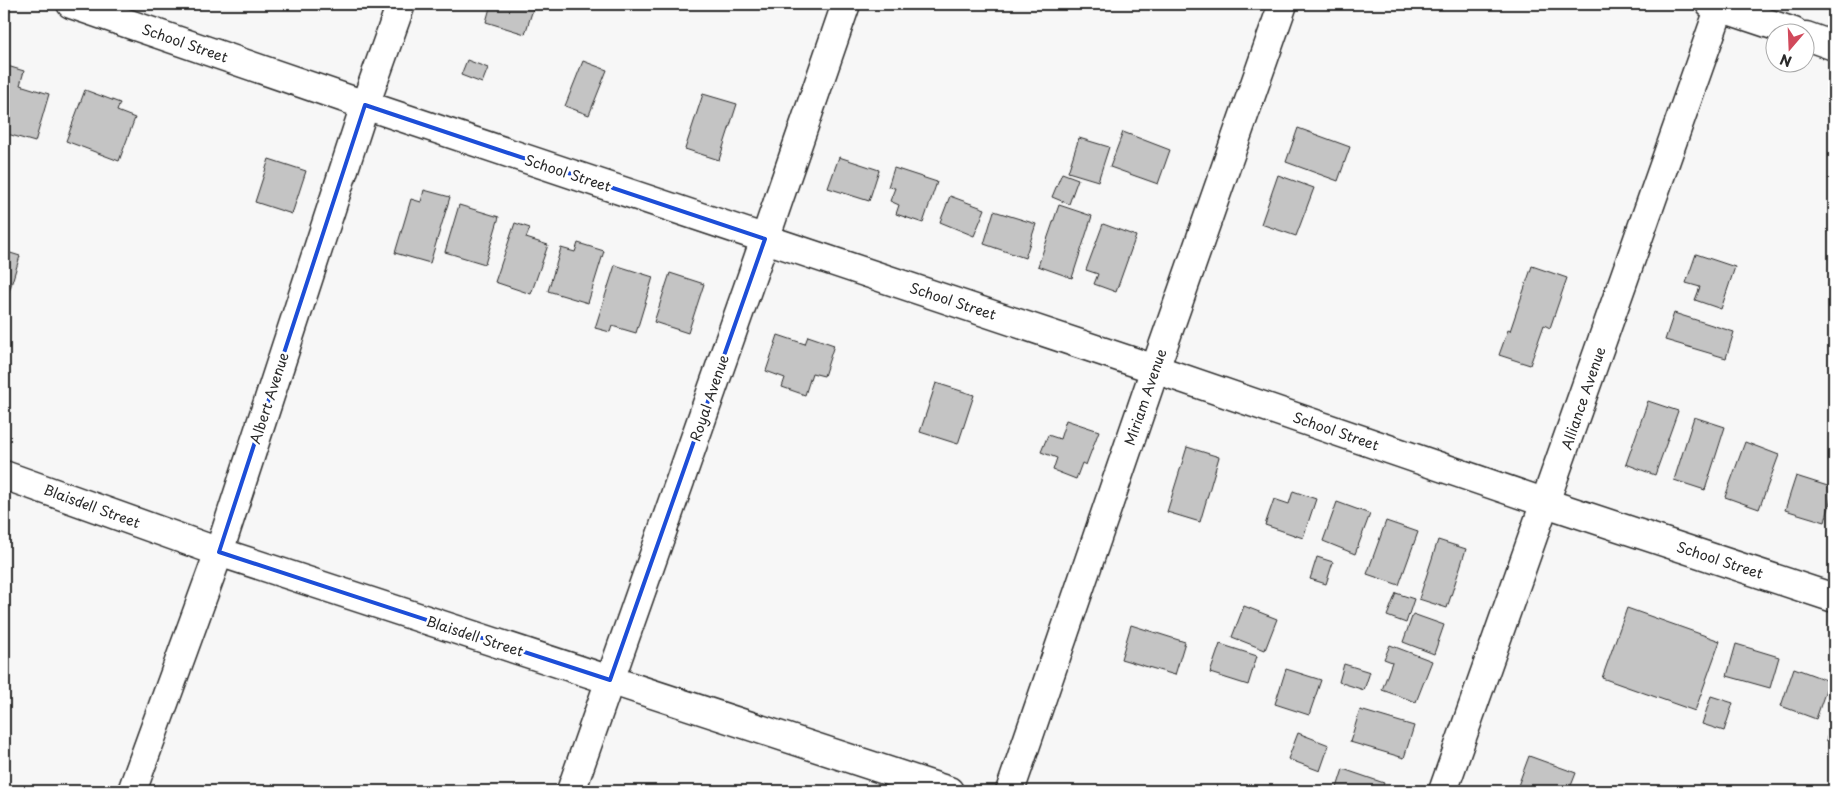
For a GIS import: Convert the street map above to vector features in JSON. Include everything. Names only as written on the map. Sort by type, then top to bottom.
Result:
[{"type":"street","name":"School Street","points":[[71,4],[365,105],[1155,369],[1546,503],[1834,598]]},
{"type":"street","name":"Albert Avenue","points":[[132,791],[219,552],[365,105],[401,4]]},
{"type":"street","name":"Royal Avenue","points":[[571,791],[846,4]]},
{"type":"street","name":"Miriam Avenue","points":[[1010,791],[1283,4]]},
{"type":"street","points":[[1717,5],[1766,22]]},
{"type":"street","name":"Alliance Avenue","points":[[1444,791],[1546,503],[1717,5]]},
{"type":"street","points":[[1816,40],[1834,46]]},
{"type":"street","name":"Blaisdell Street","points":[[4,475],[219,552],[949,791]]},
{"type":"highlighted area","points":[[365,105],[765,239],[610,680],[219,552]]},
{"type":"building","points":[[491,4],[528,4],[534,6],[525,34],[486,22]]},
{"type":"building","points":[[467,60],[488,68],[482,83],[461,75]]},
{"type":"building","points":[[583,61],[607,70],[589,115],[565,106]]},
{"type":"building","points":[[4,65],[24,71],[20,85],[49,94],[35,142],[4,133]]},
{"type":"building","points":[[85,90],[120,103],[117,111],[135,118],[119,161],[66,141]]},
{"type":"building","points":[[703,94],[737,104],[719,160],[685,149]]},
{"type":"building","points":[[1298,128],[1350,147],[1338,181],[1286,162]]},
{"type":"building","points":[[1123,132],[1170,150],[1158,184],[1110,167]]},
{"type":"building","points":[[1079,138],[1109,147],[1098,181],[1068,172]]},
{"type":"building","points":[[839,157],[879,170],[869,201],[828,188]]},
{"type":"building","points":[[269,159],[306,171],[292,214],[255,202]]},
{"type":"building","points":[[894,168],[937,182],[923,223],[896,214],[899,205],[890,201],[895,188],[888,187]]},
{"type":"building","points":[[1062,173],[1078,179],[1069,204],[1052,197]]},
{"type":"building","points":[[1278,175],[1314,188],[1296,236],[1261,224]]},
{"type":"building","points":[[424,190],[450,197],[430,263],[395,253],[411,199],[421,202]]},
{"type":"building","points":[[950,196],[985,209],[974,236],[940,222]]},
{"type":"building","points":[[459,205],[499,217],[485,264],[445,252]]},
{"type":"building","points":[[1059,205],[1092,216],[1072,278],[1038,266]]},
{"type":"building","points":[[994,211],[1036,224],[1025,258],[984,244]]},
{"type":"building","points":[[515,223],[530,228],[526,238],[548,245],[531,294],[495,282]]},
{"type":"building","points":[[1103,224],[1136,236],[1116,292],[1094,284],[1098,274],[1086,270]]},
{"type":"building","points":[[578,243],[604,251],[588,303],[548,291],[561,248],[575,252]]},
{"type":"building","points":[[4,251],[20,256],[9,292],[4,290]]},
{"type":"building","points":[[1696,254],[1735,267],[1721,309],[1695,300],[1700,287],[1686,283]]},
{"type":"building","points":[[615,265],[653,277],[636,333],[612,326],[610,332],[595,328]]},
{"type":"building","points":[[1532,266],[1567,278],[1550,328],[1544,325],[1530,365],[1499,355],[1508,330],[1510,331]]},
{"type":"building","points":[[670,273],[704,284],[688,333],[654,322]]},
{"type":"building","points":[[1674,313],[1734,332],[1726,358],[1665,340]]},
{"type":"building","points":[[778,335],[805,344],[808,336],[834,345],[824,376],[812,373],[805,395],[782,387],[785,378],[766,371]]},
{"type":"building","points":[[936,383],[974,395],[958,444],[920,432]]},
{"type":"building","points":[[1648,401],[1678,411],[1655,475],[1626,464]]},
{"type":"building","points":[[1694,417],[1725,427],[1705,490],[1674,480]]},
{"type":"building","points":[[1066,420],[1099,431],[1086,465],[1082,463],[1076,479],[1053,470],[1057,458],[1041,452],[1048,435],[1060,439]]},
{"type":"building","points":[[1745,442],[1779,455],[1759,509],[1725,497]]},
{"type":"building","points":[[1187,447],[1219,457],[1200,522],[1167,512]]},
{"type":"building","points":[[1796,476],[1834,488],[1825,522],[1785,510]]},
{"type":"building","points":[[1293,491],[1316,499],[1303,538],[1265,525],[1274,499],[1289,504]]},
{"type":"building","points":[[1337,502],[1370,514],[1355,554],[1323,541]]},
{"type":"building","points":[[1386,521],[1418,532],[1399,585],[1367,574]]},
{"type":"building","points":[[1438,540],[1466,549],[1447,608],[1419,599]]},
{"type":"building","points":[[1317,557],[1333,562],[1326,584],[1310,579]]},
{"type":"building","points":[[1396,593],[1414,599],[1406,623],[1387,616]]},
{"type":"building","points":[[1244,606],[1277,619],[1265,650],[1232,637]]},
{"type":"building","points":[[1627,608],[1720,641],[1695,711],[1602,678]]},
{"type":"building","points":[[1413,614],[1444,625],[1434,654],[1403,642]]},
{"type":"building","points":[[1131,625],[1185,642],[1175,675],[1121,659]]},
{"type":"building","points":[[1220,644],[1257,656],[1248,685],[1210,673]]},
{"type":"building","points":[[1736,644],[1779,657],[1770,688],[1727,676]]},
{"type":"building","points":[[1390,645],[1432,661],[1416,702],[1382,690],[1392,662],[1384,659]]},
{"type":"building","points":[[1344,664],[1370,672],[1364,690],[1339,682]]},
{"type":"building","points":[[1794,668],[1829,681],[1816,719],[1781,706]]},
{"type":"building","points":[[1286,669],[1321,680],[1309,715],[1275,704]]},
{"type":"building","points":[[1711,696],[1733,703],[1724,731],[1702,724]]},
{"type":"building","points":[[1360,710],[1414,726],[1404,758],[1350,742]]},
{"type":"building","points":[[1834,718],[1834,743],[1826,740]]},
{"type":"building","points":[[1298,733],[1329,745],[1320,771],[1288,759]]},
{"type":"building","points":[[1529,756],[1576,773],[1569,791],[1516,791]]},
{"type":"building","points":[[1343,769],[1384,783],[1381,791],[1336,791]]}]
